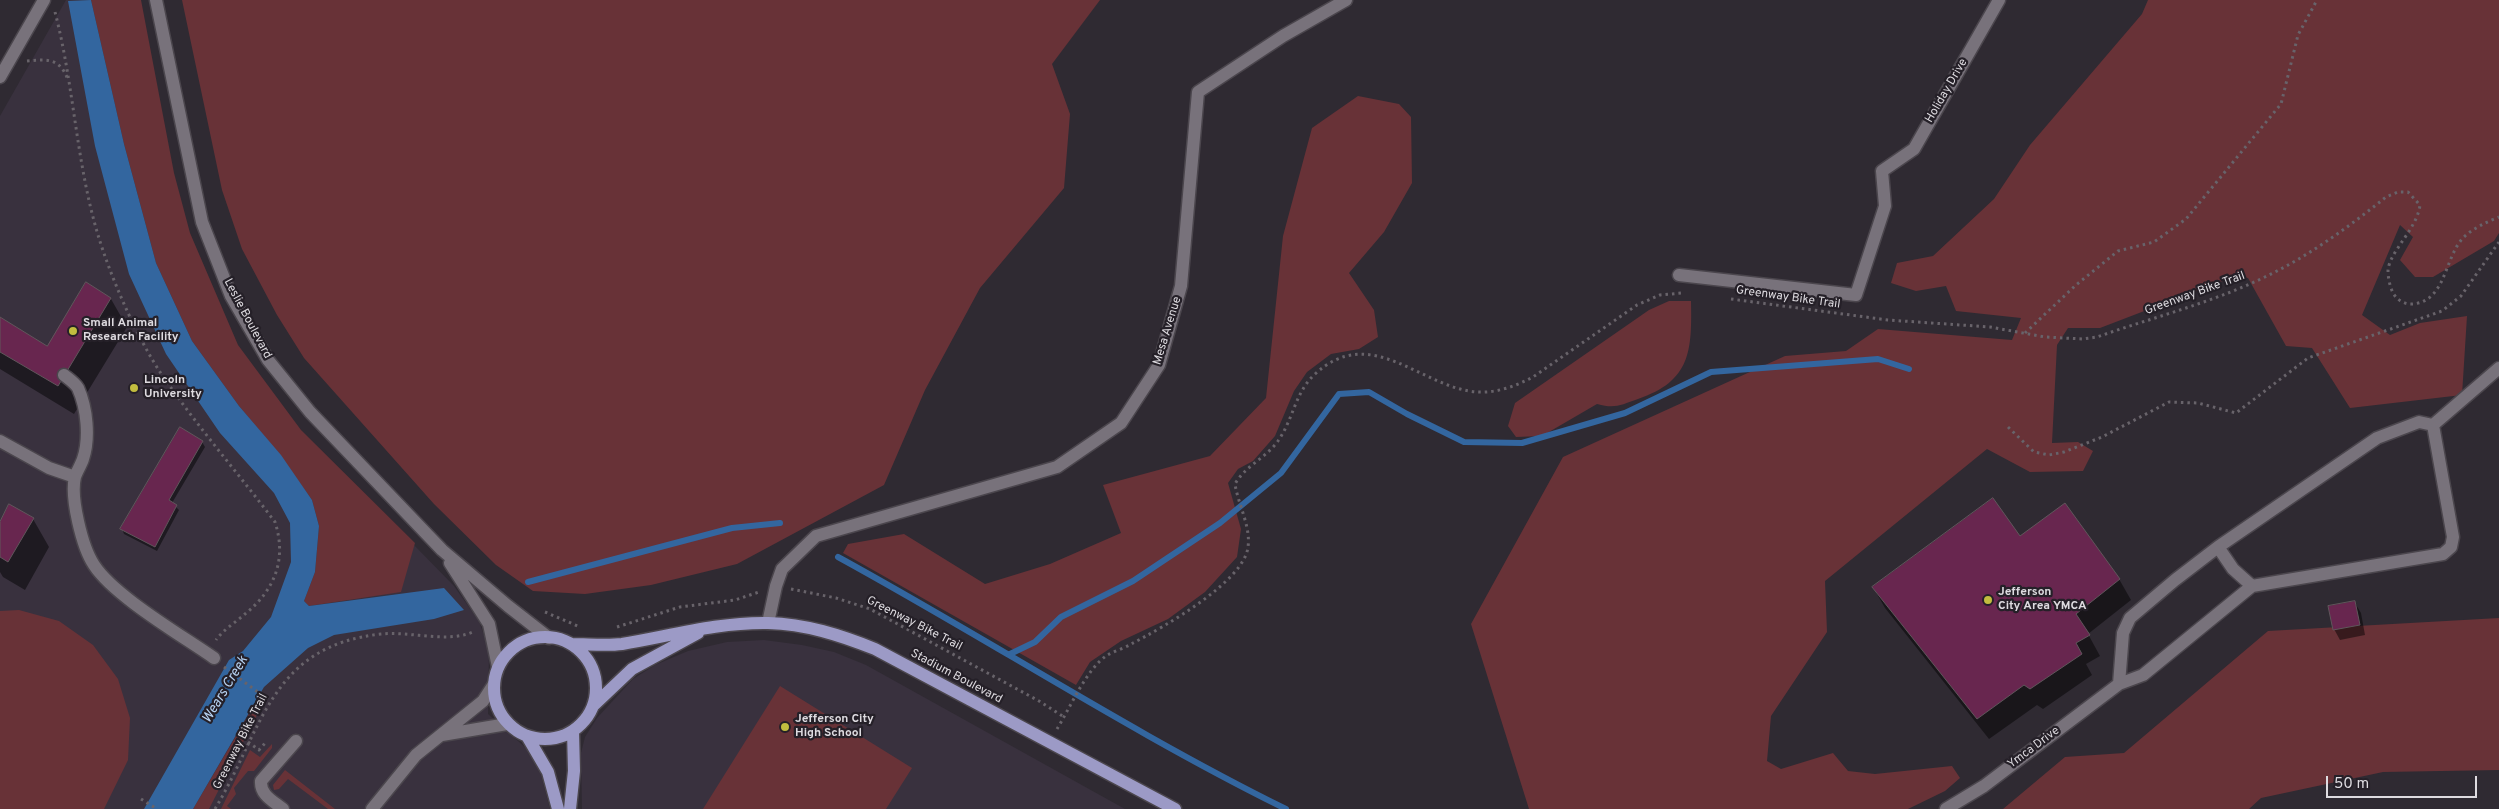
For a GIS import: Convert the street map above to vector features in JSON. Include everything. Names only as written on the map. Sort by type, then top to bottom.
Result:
[{"type":"main road","name":"Stadium Boulevard","points":[[572,644],[619,644],[710,627],[768,623],[808,627],[842,635],[874,649],[1174,809]]},
{"type":"main road","name":"Stadium Boulevard","points":[[594,705],[632,669],[710,627]]},
{"type":"main road","points":[[538,637],[572,644],[585,656],[594,671],[597,688],[594,705],[586,719],[573,731],[557,738],[542,739],[527,736],[507,724],[496,701],[494,684],[498,667],[508,653],[522,642],[538,637]]},
{"type":"main road","points":[[570,809],[574,771],[573,731]]},
{"type":"main road","points":[[527,736],[548,772],[558,809]]},
{"type":"street","name":"Leslie Boulevard","points":[[156,0],[202,222],[231,296],[268,360],[310,412],[442,550],[549,638]]},
{"type":"street","name":"Mesa Avenue","points":[[768,623],[776,586],[782,569],[816,536],[1057,467],[1122,423],[1159,365],[1181,286],[1198,92],[1283,36],[1346,0]]},
{"type":"street","name":"Holiday Drive","points":[[1679,275],[1856,295],[1885,206],[1882,171],[1914,149],[2000,0]]},
{"type":"street","points":[[2,73],[49,3]]},
{"type":"street","points":[[2433,425],[2499,368]]},
{"type":"street","points":[[64,375],[77,386],[85,416],[87,438],[83,459],[75,477],[79,528],[84,546],[94,566],[112,586],[214,658]]},
{"type":"street","points":[[2119,684],[2123,633],[2130,618],[2218,547],[2377,438],[2419,422],[2433,425]]},
{"type":"street","points":[[2218,547],[2233,570],[2252,586],[2443,554],[2450,547],[2453,537],[2433,425]]},
{"type":"street","points":[[0,441],[49,468],[75,477]]},
{"type":"street","name":"Leslie Boulevard","points":[[442,550],[489,624],[498,667]]},
{"type":"street","name":"Ymca Drive","points":[[1946,809],[1984,786],[2119,684],[2143,675],[2252,586]]},
{"type":"street","points":[[372,809],[416,755],[483,701],[494,684]]},
{"type":"street","points":[[440,736],[507,724]]},
{"type":"street","points":[[283,809],[263,793],[260,788],[261,782],[296,741]]},
{"type":"path","points":[[2025,333],[2076,285],[2118,251],[2154,242],[2186,219],[2281,104],[2298,35],[2317,0]]},
{"type":"path","points":[[49,3],[65,51],[81,156],[98,234],[133,320],[162,375],[275,522],[280,536],[281,551],[274,581],[254,607],[217,637],[212,646],[214,658]]},
{"type":"path","points":[[2,73],[19,62],[43,59],[60,65],[70,86]]},
{"type":"path","name":"Greenway Bike Trail","points":[[1722,298],[1888,320],[1990,327],[2066,339],[2097,337],[2235,290],[2270,274],[2320,244],[2386,197],[2398,192],[2408,192],[2420,205],[2419,214],[2388,268],[2389,284],[2395,296],[2405,304],[2418,304],[2433,295],[2461,239],[2477,226],[2499,217]]},
{"type":"path","points":[[2008,427],[2034,452],[2049,455],[2064,452],[2102,437],[2169,402],[2198,403],[2236,413],[2308,358],[2442,311],[2461,296],[2499,242]]},
{"type":"path","points":[[1056,731],[1086,679],[1105,657],[1170,623],[1200,603],[1242,561],[1248,548],[1247,532],[1235,484],[1239,476],[1264,456],[1278,441],[1298,395],[1306,384],[1325,366],[1337,359],[1365,355],[1380,356],[1395,360],[1463,389],[1478,392],[1493,391],[1515,386],[1533,377],[1637,305],[1660,295],[1684,293]]},
{"type":"path","name":"Greenway Bike Trail","points":[[613,628],[680,607],[734,600],[776,586],[836,598],[870,609],[1031,696],[1064,717]]},
{"type":"path","points":[[542,611],[584,629]]},
{"type":"path","name":"Greenway Bike Trail","points":[[215,809],[270,701],[302,663],[330,646],[381,634],[408,633],[456,637],[477,631]]},
{"type":"path","points":[[224,668],[270,701]]},
{"type":"path","points":[[248,742],[260,750],[267,741]]},
{"type":"path","points":[[141,799],[157,809]]},
{"type":"shaded area","name":"Lincoln University","points":[[66,0],[140,0],[185,233],[237,345],[298,430],[454,586],[479,621],[489,650],[488,714],[528,750],[538,764],[550,809],[0,809],[0,116]]},
{"type":"shaded area","points":[[91,0],[141,0],[174,173],[190,233],[238,345],[301,430],[415,543],[401,592],[309,606],[304,601],[315,572],[319,526],[312,500],[280,455],[239,406],[192,341],[156,263],[124,144]]},
{"type":"shaded area","points":[[182,0],[1100,0],[1052,64],[1070,114],[1064,188],[980,288],[925,390],[884,485],[737,564],[651,585],[585,594],[533,591],[496,565],[434,504],[304,358],[277,315],[242,249],[222,190]]},
{"type":"shaded area","points":[[2148,0],[2499,0],[2499,233],[2494,241],[2433,277],[2415,277],[2400,260],[2413,237],[2400,225],[2362,315],[2390,335],[2420,323],[2467,316],[2462,395],[2350,408],[2312,348],[2286,346],[2248,278],[2233,277],[2100,328],[2068,328],[2057,345],[2052,443],[2078,442],[2093,451],[2083,471],[2030,472],[1987,449],[1825,581],[1827,632],[1771,716],[1767,761],[1781,769],[1833,753],[1848,771],[1875,774],[1952,766],[1960,778],[1945,791],[1908,809],[1529,809],[1471,624],[1563,457],[1785,356],[1846,351],[1878,329],[2012,340],[2021,318],[1956,311],[1946,286],[1916,291],[1891,283],[1897,263],[1933,256],[1994,199],[2030,145],[2142,14]]},
{"type":"shaded area","points":[[1358,96],[1399,104],[1411,117],[1412,183],[1384,232],[1349,273],[1374,310],[1378,337],[1359,349],[1331,354],[1307,372],[1294,391],[1275,436],[1253,461],[1238,469],[1228,483],[1241,529],[1237,557],[1205,592],[1168,619],[1121,641],[1090,662],[1076,685],[843,553],[848,544],[904,534],[985,584],[1050,564],[1121,533],[1103,485],[1210,456],[1266,398],[1283,236],[1312,128]]},
{"type":"shaded area","points":[[1669,301],[1691,301],[1691,335],[1685,362],[1669,383],[1656,392],[1622,405],[1609,406],[1597,404],[1542,436],[1516,437],[1508,426],[1515,403],[1649,310]]},
{"type":"shaded area","points":[[19,610],[59,621],[93,645],[118,679],[130,718],[128,760],[104,809],[0,809],[0,611]]},
{"type":"shaded area","points":[[2499,618],[2499,770],[2383,772],[2261,798],[2249,809],[2003,809],[2065,757],[2124,753],[2268,631]]},
{"type":"shaded area","name":"Jefferson City High School","points":[[764,640],[834,652],[866,665],[1125,809],[582,809],[581,753],[585,737],[597,718],[633,679],[655,665],[688,651],[727,642]]},
{"type":"shaded area","points":[[780,686],[912,768],[886,809],[703,809]]},
{"type":"shaded area","points":[[259,697],[262,700],[262,705],[209,809],[193,809]]},
{"type":"shaded area","points":[[272,744],[272,748],[254,771],[248,771],[234,788],[236,794],[227,806],[231,809],[221,809],[250,750],[260,757]]},
{"type":"shaded area","points":[[285,770],[335,809],[328,809],[288,779],[279,789],[274,790],[273,785]]},
{"type":"water","name":"Wears Creek","points":[[91,0],[124,144],[156,263],[192,341],[239,406],[281,455],[312,500],[319,526],[315,572],[304,601],[309,606],[444,588],[464,610],[434,619],[334,635],[308,648],[264,687],[193,809],[144,809],[229,660],[243,651],[271,617],[291,562],[290,523],[274,493],[220,433],[166,354],[129,274],[95,146],[68,1]]},
{"type":"building","name":"Small Animal Research Facility","points":[[86,282],[111,298],[58,386],[0,352],[0,317],[47,346]]},
{"type":"building","points":[[180,427],[203,441],[169,500],[177,505],[155,547],[120,529]]},
{"type":"building","name":"Jefferson City Area YMCA","points":[[1993,498],[2020,536],[2065,503],[2120,579],[2076,614],[2090,635],[2076,643],[2082,654],[2030,689],[2024,685],[1977,719],[1872,587]]},
{"type":"building","points":[[9,504],[34,518],[8,562],[0,557],[0,522]]},
{"type":"building","points":[[2355,601],[2360,625],[2333,630],[2328,606]]},
{"type":"waterway","points":[[1010,654],[1035,642],[1061,617],[1133,581],[1220,523],[1281,473],[1339,394],[1369,392],[1407,414],[1464,442],[1522,443],[1625,413],[1711,372],[1878,359],[1909,369]]},
{"type":"waterway","points":[[528,582],[732,528],[780,523]]},
{"type":"waterway","points":[[838,557],[1172,749],[1286,809]]},
{"type":"place","name":"Small Animal Research Facility","points":[[73,331]]},
{"type":"place","name":"Lincoln University","points":[[134,388]]},
{"type":"place","name":"Jefferson City Area YMCA","points":[[1988,600]]},
{"type":"place","name":"Jefferson City High School","points":[[785,727]]}]
